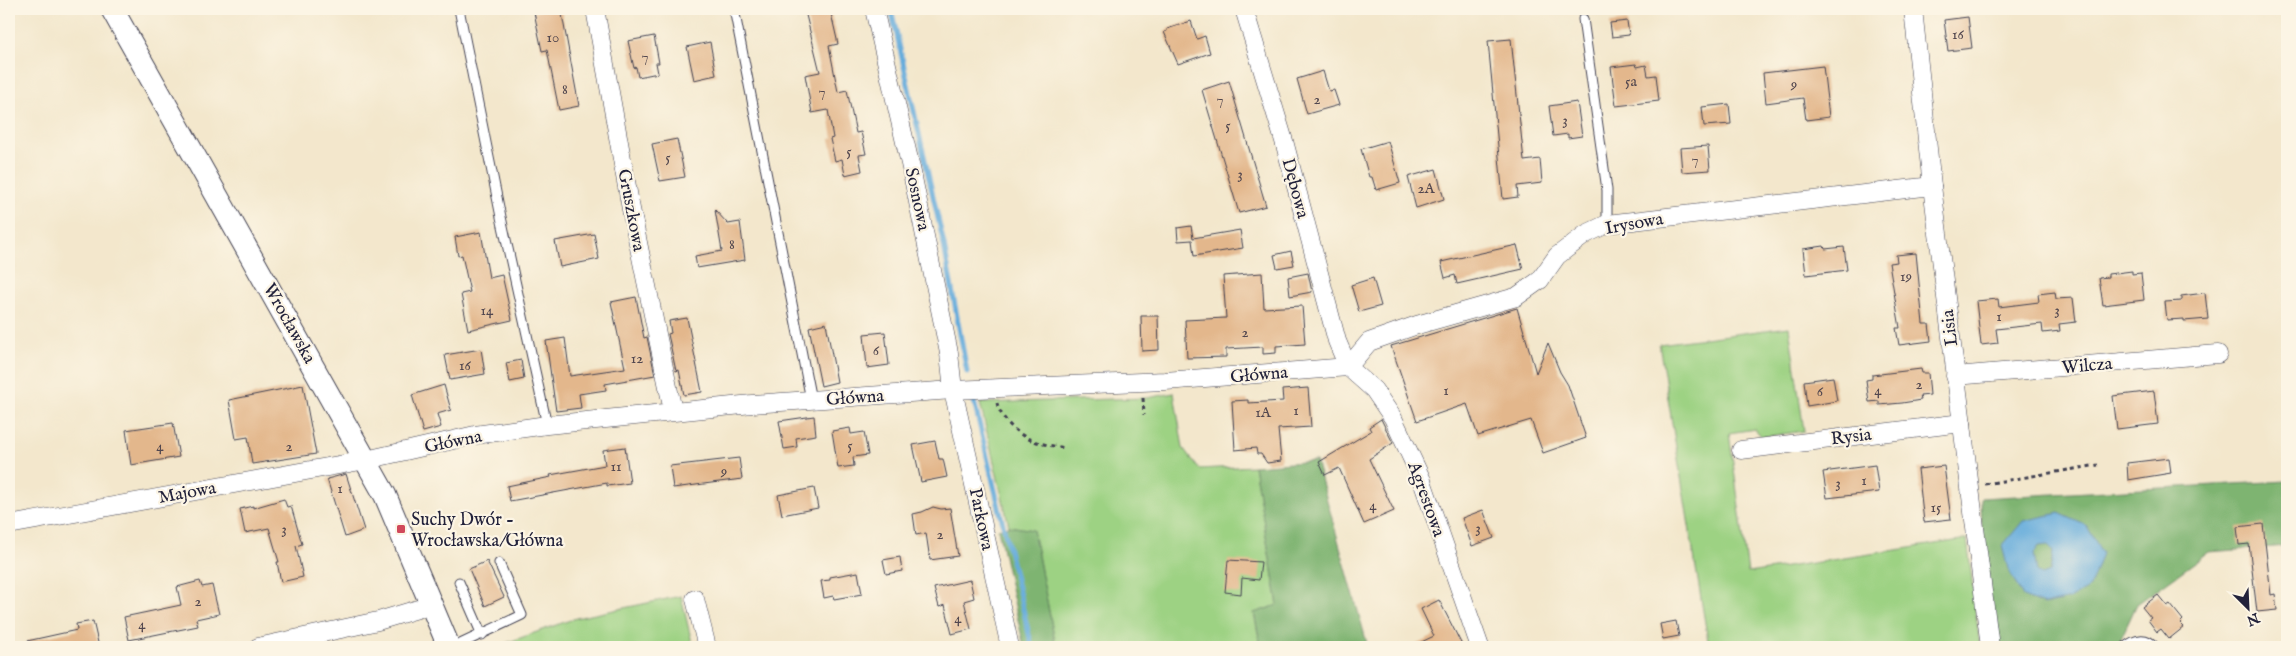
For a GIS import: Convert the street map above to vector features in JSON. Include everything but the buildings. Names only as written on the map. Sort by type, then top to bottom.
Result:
[{"type":"street","name":"Wrocławska","points":[[112,9],[366,460],[401,529],[449,647]]},
{"type":"street","name":"Gruszkowa","points":[[595,9],[631,209],[673,412]]},
{"type":"street","name":"Sosnowa","points":[[874,9],[912,168],[949,353],[953,390]]},
{"type":"street","name":"Dębowa","points":[[1244,9],[1284,141],[1337,341],[1348,367]]},
{"type":"street","name":"Lisia","points":[[1913,9],[1932,186],[1990,647]]},
{"type":"street","name":"Irysowa","points":[[1348,367],[1369,342],[1417,325],[1516,296],[1540,280],[1557,256],[1586,234],[1607,224],[1932,186]]},
{"type":"street","name":"Wilcza","points":[[1955,376],[2218,354]]},
{"type":"street","name":"Główna","points":[[366,460],[476,435],[547,425],[673,412],[953,390],[1165,381],[1348,367]]},
{"type":"street","name":"Agrestowa","points":[[1348,367],[1374,390],[1393,418],[1422,478],[1480,647]]},
{"type":"street","name":"Parkowa","points":[[953,390],[1010,647]]},
{"type":"street","name":"Rysia","points":[[1741,450],[1962,423]]},
{"type":"street","name":"Majowa","points":[[9,524],[366,460]]},
{"type":"street","points":[[695,599],[707,647]]},
{"type":"street","points":[[258,647],[378,621],[431,605]]},
{"type":"lane","points":[[459,9],[501,217],[547,425]]},
{"type":"lane","points":[[734,9],[810,400]]},
{"type":"lane","points":[[1583,19],[1607,190],[1607,224]]},
{"type":"lane","points":[[454,647],[522,615],[499,563]]},
{"type":"lane","points":[[459,582],[482,635]]},
{"type":"lane","points":[[2125,647],[2133,641],[2142,639],[2151,642],[2155,647]]},
{"type":"path","points":[[1143,396],[1144,415]]},
{"type":"path","points":[[996,400],[1004,418],[1017,431],[1034,442],[1065,448]]},
{"type":"path","points":[[1970,487],[2098,465]]},
{"type":"green space","points":[[1789,327],[1804,431],[1762,437],[1755,429],[1729,433],[1748,573],[1967,539],[1980,647],[1709,647],[1659,344]]},
{"type":"green space","points":[[1174,393],[1183,448],[1199,469],[1254,466],[1278,605],[1254,613],[1261,647],[1056,647],[1033,530],[1009,526],[980,403],[1147,398]]},
{"type":"green space","points":[[1316,461],[1368,647],[1261,647],[1254,613],[1278,605],[1254,466]]},
{"type":"green space","points":[[2287,481],[2287,546],[2209,552],[2137,604],[2117,647],[1996,647],[1982,536],[1981,498]]},
{"type":"green space","points":[[1009,526],[1033,530],[1056,647],[1024,647],[998,529]]},
{"type":"green space","points":[[681,596],[693,647],[495,647],[576,618]]},
{"type":"water","points":[[2059,513],[2087,526],[2102,553],[2090,587],[2070,599],[2044,605],[2023,597],[2008,569],[2002,546],[2023,521]],"holes":[[[2048,545],[2053,552],[2050,572],[2042,575],[2037,572],[2034,553],[2039,546]]]},
{"type":"waterway","points":[[891,9],[944,245],[967,372]]},
{"type":"waterway","points":[[973,397],[1032,647]]},
{"type":"place","name":"Suchy Dwór - Wrocławska/Główna","points":[[401,529]]}]
